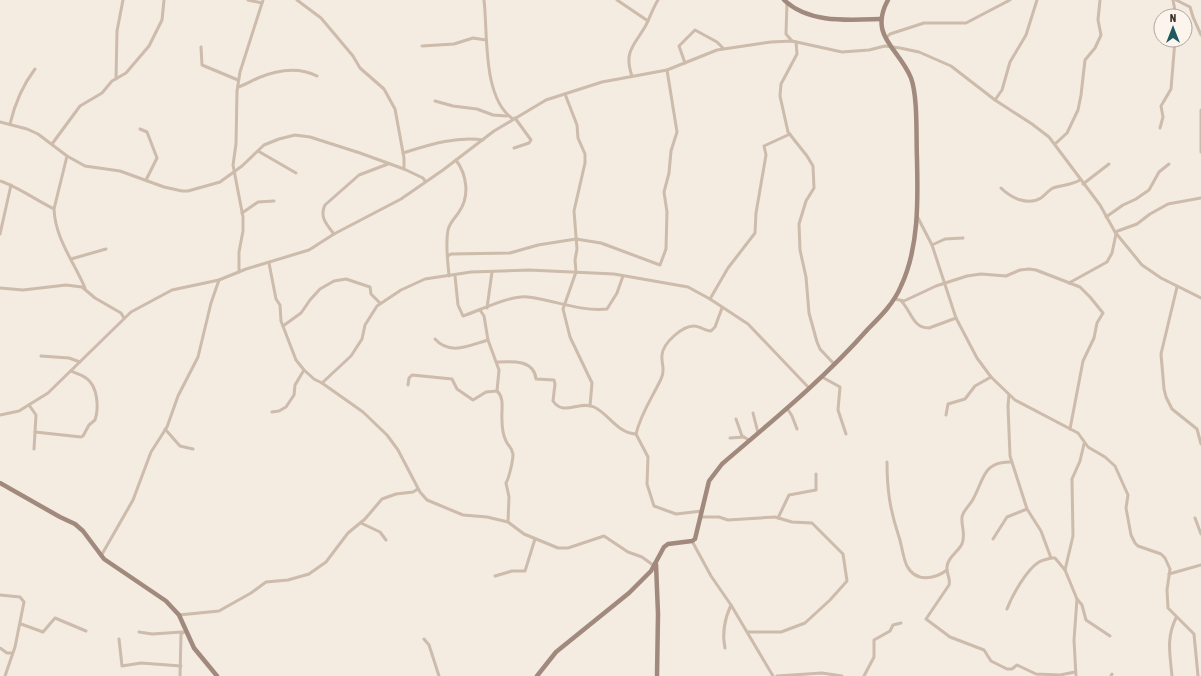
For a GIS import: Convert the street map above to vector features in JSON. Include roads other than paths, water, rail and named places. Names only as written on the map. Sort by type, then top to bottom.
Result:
[{"type":"main road","points":[[537,676],[556,652],[629,593],[655,563],[660,551],[668,544],[692,541],[697,535],[707,488],[713,475],[750,440],[835,365],[895,299],[906,276],[910,259],[916,215],[917,171],[913,88],[906,68],[890,47],[881,19],[888,0]]},
{"type":"main road","points":[[786,1],[807,14],[819,17],[852,20],[881,19]]},
{"type":"main road","points":[[0,483],[60,518],[75,524],[101,556],[118,570],[156,593],[179,615],[184,631],[194,648],[217,676]]},
{"type":"main road","points":[[655,563],[657,676]]},
{"type":"street","points":[[116,79],[117,31],[123,0]]},
{"type":"street","points":[[52,144],[80,106],[102,92],[116,79],[129,70],[149,46],[162,20],[164,0]]},
{"type":"street","points":[[239,272],[239,252],[243,231],[242,212],[233,173],[236,144],[238,80],[263,2],[248,0]]},
{"type":"street","points":[[297,0],[321,18],[353,56],[360,68],[384,89],[395,109],[403,153],[404,169]]},
{"type":"street","points":[[484,0],[486,40],[494,91],[502,108],[508,116]]},
{"type":"street","points":[[617,0],[648,21]]},
{"type":"street","points":[[632,76],[629,62],[632,46],[648,21],[658,0]]},
{"type":"street","points":[[886,38],[890,34],[924,24],[966,23],[1010,0]]},
{"type":"street","points":[[995,100],[1002,90],[1010,62],[1026,35],[1037,0]]},
{"type":"street","points":[[1055,144],[1067,133],[1078,110],[1082,95],[1085,60],[1095,48],[1101,35],[1098,20],[1100,0]]},
{"type":"street","points":[[1175,0],[1190,7],[1193,18],[1201,35]]},
{"type":"street","points":[[786,1],[786,34],[792,41]]},
{"type":"street","points":[[685,63],[679,46],[693,31],[698,31],[723,48]]},
{"type":"street","points":[[422,46],[454,44],[473,38],[486,40]]},
{"type":"street","points":[[0,415],[19,411],[48,393],[131,312],[172,290],[219,280],[239,272],[300,254],[400,199],[483,140],[546,100],[602,82],[667,70],[723,48],[792,41],[842,52],[890,47],[919,52],[935,58],[956,70],[995,100],[1032,124],[1055,144],[1116,233],[1142,265],[1177,287],[1201,298]]},
{"type":"street","points":[[796,42],[796,54],[781,84],[780,90],[786,128],[813,166],[814,188],[806,200],[799,224],[800,250],[806,277],[809,313],[817,342],[820,349],[835,365]]},
{"type":"street","points":[[201,47],[202,65],[238,80]]},
{"type":"street","points":[[1160,128],[1163,117],[1161,106],[1171,89],[1174,48]]},
{"type":"street","points":[[10,124],[17,100],[24,85],[36,69]]},
{"type":"street","points":[[238,87],[258,78],[290,70],[310,73],[317,76]]},
{"type":"street","points":[[448,256],[451,254],[516,252],[538,245],[576,239],[601,243],[657,265],[662,261],[667,244],[664,192],[669,173],[671,151],[677,132],[667,70]]},
{"type":"street","points":[[565,94],[577,125],[578,138],[585,154],[585,163],[574,211],[577,249],[574,260],[576,272],[563,305],[567,331],[592,384],[590,406]]},
{"type":"street","points":[[435,101],[493,115],[508,116],[514,119],[531,140],[529,143],[514,148]]},
{"type":"street","points":[[1201,110],[1201,152]]},
{"type":"street","points":[[0,122],[38,134],[67,156],[85,166],[120,171],[170,189],[188,191],[220,182],[233,173],[258,151],[279,139],[303,136],[360,153],[404,169],[424,178],[425,181]]},
{"type":"street","points":[[140,129],[147,132],[157,158],[146,180]]},
{"type":"street","points":[[710,299],[728,268],[755,233],[756,213],[766,155],[764,146],[790,134]]},
{"type":"street","points":[[403,153],[436,143],[469,138],[483,140]]},
{"type":"street","points":[[258,151],[296,173]]},
{"type":"street","points":[[67,156],[54,209],[58,229],[85,288],[95,298],[118,311],[124,318]]},
{"type":"street","points":[[449,276],[446,238],[450,225],[463,205],[465,194],[465,178],[456,160]]},
{"type":"street","points":[[334,234],[323,218],[322,211],[325,205],[359,175],[388,164]]},
{"type":"street","points":[[1083,184],[1109,164]]},
{"type":"street","points":[[1106,217],[1123,204],[1136,199],[1149,190],[1159,172],[1169,164]]},
{"type":"street","points":[[1001,188],[1009,194],[1029,202],[1039,199],[1052,189],[1070,185],[1080,180]]},
{"type":"street","points":[[0,181],[12,185],[32,199],[54,209]]},
{"type":"street","points":[[0,234],[12,185]]},
{"type":"street","points":[[1116,233],[1137,224],[1150,214],[1168,204],[1201,198]]},
{"type":"street","points":[[242,212],[258,202],[274,201]]},
{"type":"street","points":[[916,215],[932,245],[956,318],[977,358],[991,377],[1015,400],[1078,433],[1084,444],[1105,457],[1115,466],[1128,495],[1126,508],[1132,539],[1138,546],[1154,551],[1165,558],[1170,569],[1167,603],[1168,608],[1176,618],[1194,634],[1199,675]]},
{"type":"street","points":[[1069,282],[1107,262],[1112,253],[1116,233]]},
{"type":"street","points":[[932,245],[945,239],[963,238]]},
{"type":"street","points":[[71,259],[98,250],[106,249]]},
{"type":"street","points":[[269,263],[276,299],[280,306],[281,321],[296,360],[314,379],[322,382],[363,412],[387,435],[402,458],[418,489],[427,500],[452,512],[463,515],[508,522],[535,539],[564,549],[604,536],[628,552],[655,563]]},
{"type":"street","points":[[901,301],[945,283],[967,276],[981,274],[1006,276],[1020,270],[1029,269],[1069,282],[1087,293],[1103,313],[1098,323],[1094,338],[1083,361],[1070,429]]},
{"type":"street","points":[[322,382],[351,356],[362,339],[365,325],[380,303],[421,280],[454,276],[471,272],[529,270],[614,274],[680,284],[710,299],[748,324],[757,334],[762,337],[770,349],[809,388]]},
{"type":"street","points":[[487,308],[492,272]]},
{"type":"street","points":[[454,276],[458,305],[463,316],[502,301],[520,297],[563,305],[609,309],[623,276]]},
{"type":"street","points":[[283,326],[301,313],[320,289],[338,279],[346,279],[370,286],[371,294],[380,303]]},
{"type":"street","points":[[101,556],[132,500],[151,452],[164,429],[198,357],[211,303],[219,280]]},
{"type":"street","points":[[0,288],[23,290],[66,284],[85,288]]},
{"type":"street","points":[[1177,287],[1160,360],[1164,394],[1172,409],[1197,429],[1201,444]]},
{"type":"street","points":[[895,299],[901,301],[916,323],[924,328],[929,328],[956,318]]},
{"type":"street","points":[[702,511],[676,514],[654,506],[647,484],[648,457],[636,434],[641,414],[665,371],[662,355],[664,348],[679,332],[690,326],[698,326],[711,331],[715,327],[722,308]]},
{"type":"street","points":[[480,310],[484,316],[488,340],[500,370],[497,390],[500,393],[502,403],[502,420],[506,443],[511,447],[513,454],[509,479],[506,483],[509,497],[508,522]]},
{"type":"street","points":[[118,311],[131,312]]},
{"type":"street","points":[[435,339],[445,347],[452,348],[464,347],[488,340]]},
{"type":"street","points":[[41,356],[69,358],[80,362]]},
{"type":"street","points":[[498,362],[526,364],[532,367],[535,372],[536,379],[554,380],[553,401],[560,408],[568,409],[582,405],[590,406],[595,408],[626,432],[636,434]]},
{"type":"street","points":[[272,412],[279,411],[286,407],[294,394],[295,385],[304,370]]},
{"type":"street","points":[[35,432],[81,437],[95,420],[97,408],[93,385],[86,378],[71,371]]},
{"type":"street","points":[[408,385],[409,378],[412,375],[452,379],[457,389],[473,400],[486,392],[497,390]]},
{"type":"street","points":[[822,377],[840,387],[838,410],[846,434]]},
{"type":"street","points":[[946,415],[948,404],[965,399],[975,386],[991,377]]},
{"type":"street","points":[[1009,395],[1009,444],[1012,462],[1027,509],[1043,535],[1051,558]]},
{"type":"street","points":[[29,405],[36,415],[34,422],[34,449]]},
{"type":"street","points":[[787,408],[797,429]]},
{"type":"street","points":[[753,413],[758,433]]},
{"type":"street","points":[[736,419],[740,433],[750,440]]},
{"type":"street","points":[[164,429],[180,446],[193,449]]},
{"type":"street","points":[[730,438],[744,437]]},
{"type":"street","points":[[1065,570],[1073,536],[1072,479],[1080,461],[1084,444]]},
{"type":"street","points":[[887,462],[887,490],[889,501],[907,566],[916,575],[930,578],[936,578],[947,570]]},
{"type":"street","points":[[1012,462],[992,466],[985,473],[972,501],[962,516],[964,537],[962,544],[948,563],[947,570],[950,577],[949,585],[926,617],[927,621],[954,640],[984,650],[991,660],[1007,669],[1012,669],[1017,665],[1036,674],[1076,674],[1074,640],[1077,598]]},
{"type":"street","points":[[778,518],[785,500],[789,495],[816,490],[816,474]]},
{"type":"street","points":[[179,615],[218,611],[251,594],[266,582],[288,580],[309,574],[326,562],[348,533],[361,523],[385,497],[413,492],[418,489]]},
{"type":"street","points":[[993,539],[1007,517],[1027,509]]},
{"type":"street","points":[[701,517],[728,520],[778,518],[792,522],[810,522],[816,524],[830,542],[843,554],[847,581],[825,605],[805,623],[781,632],[748,632]]},
{"type":"street","points":[[1195,518],[1201,534]]},
{"type":"street","points":[[361,523],[380,532],[386,540]]},
{"type":"street","points":[[495,576],[512,571],[525,571],[535,539]]},
{"type":"street","points":[[692,541],[711,576],[748,632],[773,676]]},
{"type":"street","points":[[1007,609],[1011,598],[1033,567],[1038,562],[1055,558],[1065,570],[1077,598],[1082,605],[1086,620],[1110,636]]},
{"type":"street","points":[[1169,574],[1201,565]]},
{"type":"street","points":[[0,596],[23,599],[24,602],[21,624],[5,676]]},
{"type":"street","points":[[726,648],[724,635],[728,613],[731,606]]},
{"type":"street","points":[[21,624],[44,632],[55,618],[86,631]]},
{"type":"street","points":[[1172,676],[1168,643],[1176,618]]},
{"type":"street","points":[[864,676],[874,654],[874,640],[890,631],[893,625],[901,623]]},
{"type":"street","points":[[139,632],[152,634],[184,631],[180,676]]},
{"type":"street","points":[[119,639],[122,666],[142,663],[181,666]]},
{"type":"street","points":[[424,639],[429,645],[439,676]]},
{"type":"street","points":[[0,648],[7,653],[13,653]]},
{"type":"street","points":[[777,676],[822,673],[842,676]]}]
